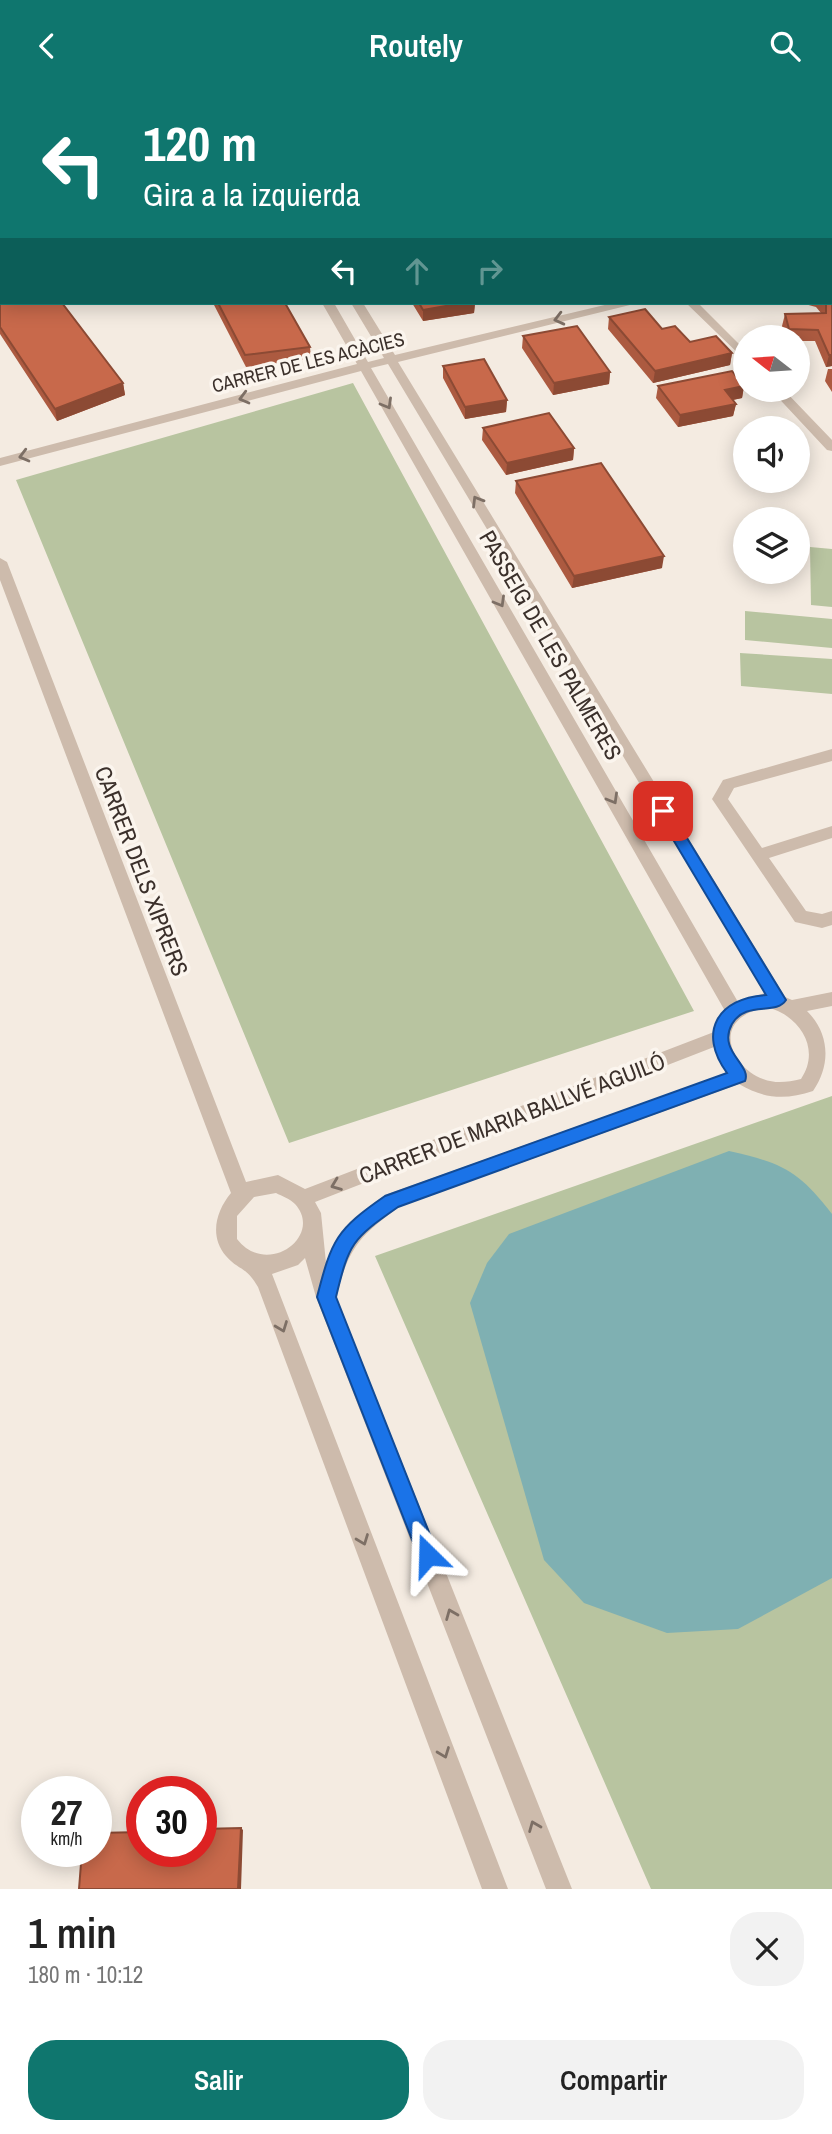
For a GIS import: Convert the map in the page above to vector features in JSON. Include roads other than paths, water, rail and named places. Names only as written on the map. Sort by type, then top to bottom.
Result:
[{"type":"street","name":"PASSEIG DE LES PALMERES","points":[[329,305],[734,1011]]},
{"type":"street","name":"PASSEIG DE LES PALMERES","points":[[358,305],[778,1000]]},
{"type":"street","name":"CARRER DE LES ACÀCIES","points":[[0,462],[365,366],[618,305]]},
{"type":"street","points":[[694,305],[733,345]]},
{"type":"street","points":[[790,403],[832,447]]},
{"type":"street","name":"CARRER DELS XIPRERS","points":[[0,562],[241,1195]]},
{"type":"street","points":[[832,755],[729,784],[720,799],[801,917],[822,921],[832,918]]},
{"type":"street","points":[[759,855],[832,832]]},
{"type":"street","points":[[797,1006],[832,999]]},
{"type":"street","points":[[778,1000],[797,1006],[812,1016],[824,1031],[831,1046],[825,1070],[814,1082],[798,1090],[775,1091],[755,1086],[739,1076],[722,1053],[720,1037],[724,1023],[734,1011],[748,1003],[778,1000]]},
{"type":"street","name":"CARRER DE MARIA BALLVÉ AGUILÓ","points":[[304,1198],[720,1037]]},
{"type":"street","name":"CARRER DE MARIA BALLVÉ AGUILÓ","points":[[326,1297],[337,1256],[354,1228],[392,1201],[739,1076]]},
{"type":"street","points":[[312,1234],[304,1248],[288,1261],[274,1265],[256,1265],[243,1259],[230,1247],[225,1224],[229,1209],[241,1195],[257,1187],[278,1184],[304,1198],[313,1214],[312,1234],[326,1297],[559,1889]]},
{"type":"street","points":[[256,1265],[495,1889]]},
{"type":"water","points":[[729,1151],[788,1170],[809,1187],[832,1214],[832,1578],[738,1629],[667,1633],[584,1603],[544,1560],[470,1303],[487,1263],[509,1234]]}]
